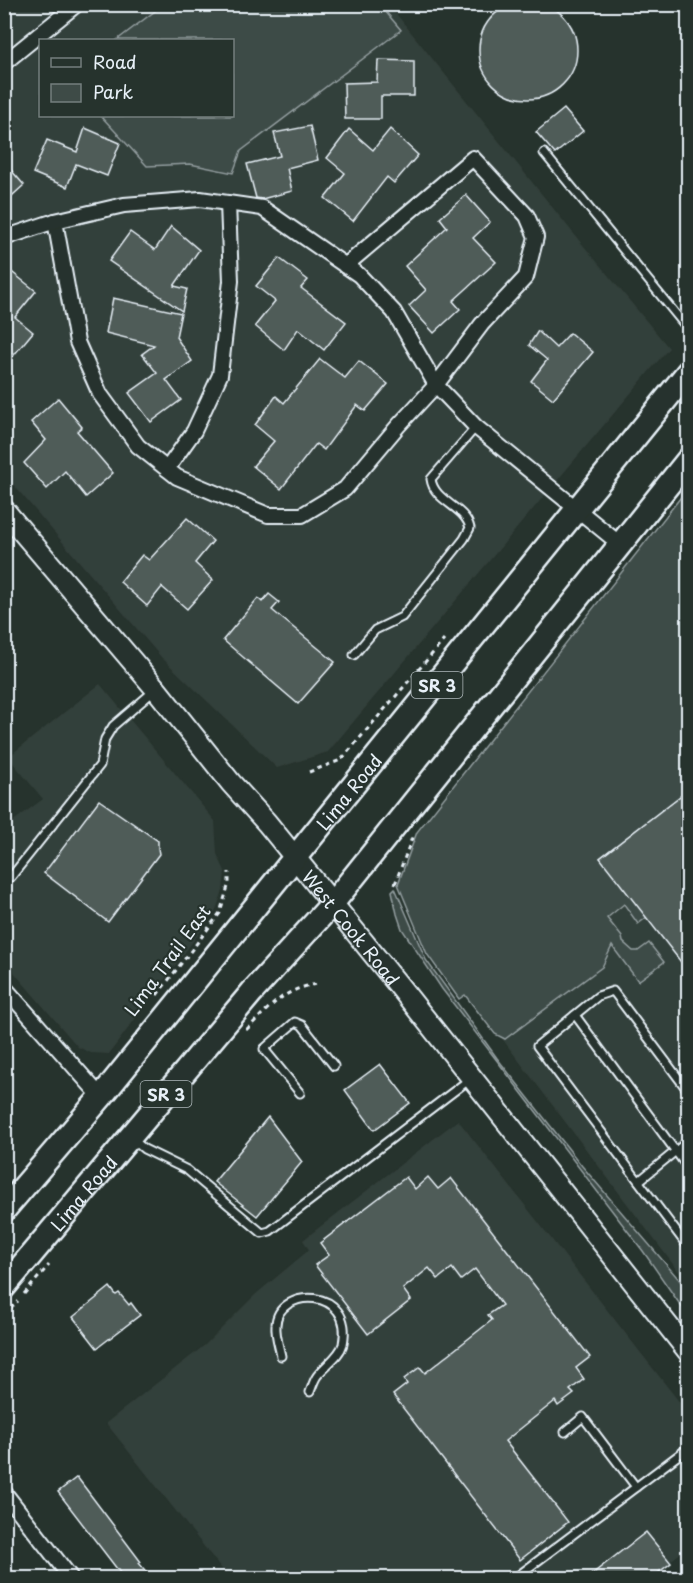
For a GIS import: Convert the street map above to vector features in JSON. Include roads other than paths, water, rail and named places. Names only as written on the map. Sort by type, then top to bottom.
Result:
[{"type":"highway","name":"Lima Road","points":[[4,1210],[101,1097],[688,372]]},
{"type":"highway","name":"Lima Road","points":[[4,1287],[252,992],[332,904],[688,460]]},
{"type":"main road","name":"West Cook Road","points":[[4,510],[156,689],[294,857],[688,1351]]},
{"type":"street","points":[[4,63],[77,4]]},
{"type":"street","points":[[55,220],[70,311],[81,354],[100,394],[138,446],[167,470],[195,485],[268,514],[302,515],[345,489],[436,385],[482,324],[526,277],[536,237],[527,216],[473,158],[345,266]]},
{"type":"street","points":[[4,238],[55,220],[124,205],[200,199],[262,208],[358,275],[394,312],[436,385],[476,427],[621,545]]},
{"type":"street","points":[[167,470],[194,431],[220,375],[231,281],[228,203]]},
{"type":"street","points":[[4,987],[101,1097]]},
{"type":"street","points":[[4,1492],[71,1578]]},
{"type":"lane","points":[[544,153],[688,329]]},
{"type":"lane","points":[[354,655],[375,630],[402,617],[470,528],[468,520],[437,494],[432,487],[431,480],[476,427]]},
{"type":"lane","points":[[4,877],[11,877],[100,765],[105,740],[113,726],[156,689]]},
{"type":"lane","points":[[688,1091],[613,991],[597,996],[537,1046],[688,1247]]},
{"type":"lane","points":[[575,1015],[688,1168]]},
{"type":"lane","points":[[300,1093],[264,1048],[295,1022],[302,1025],[334,1066]]},
{"type":"lane","points":[[130,1137],[144,1149],[188,1170],[262,1233],[270,1231],[472,1078]]},
{"type":"lane","points":[[639,1181],[688,1141]]},
{"type":"lane","points":[[281,1356],[275,1323],[282,1310],[293,1301],[307,1297],[324,1300],[334,1306],[343,1319],[345,1331],[342,1347],[315,1378],[310,1392]]},
{"type":"lane","points":[[565,1432],[583,1418],[636,1487]]},
{"type":"lane","points":[[515,1578],[688,1448]]},
{"type":"lane","points":[[682,1578],[688,1573]]}]
